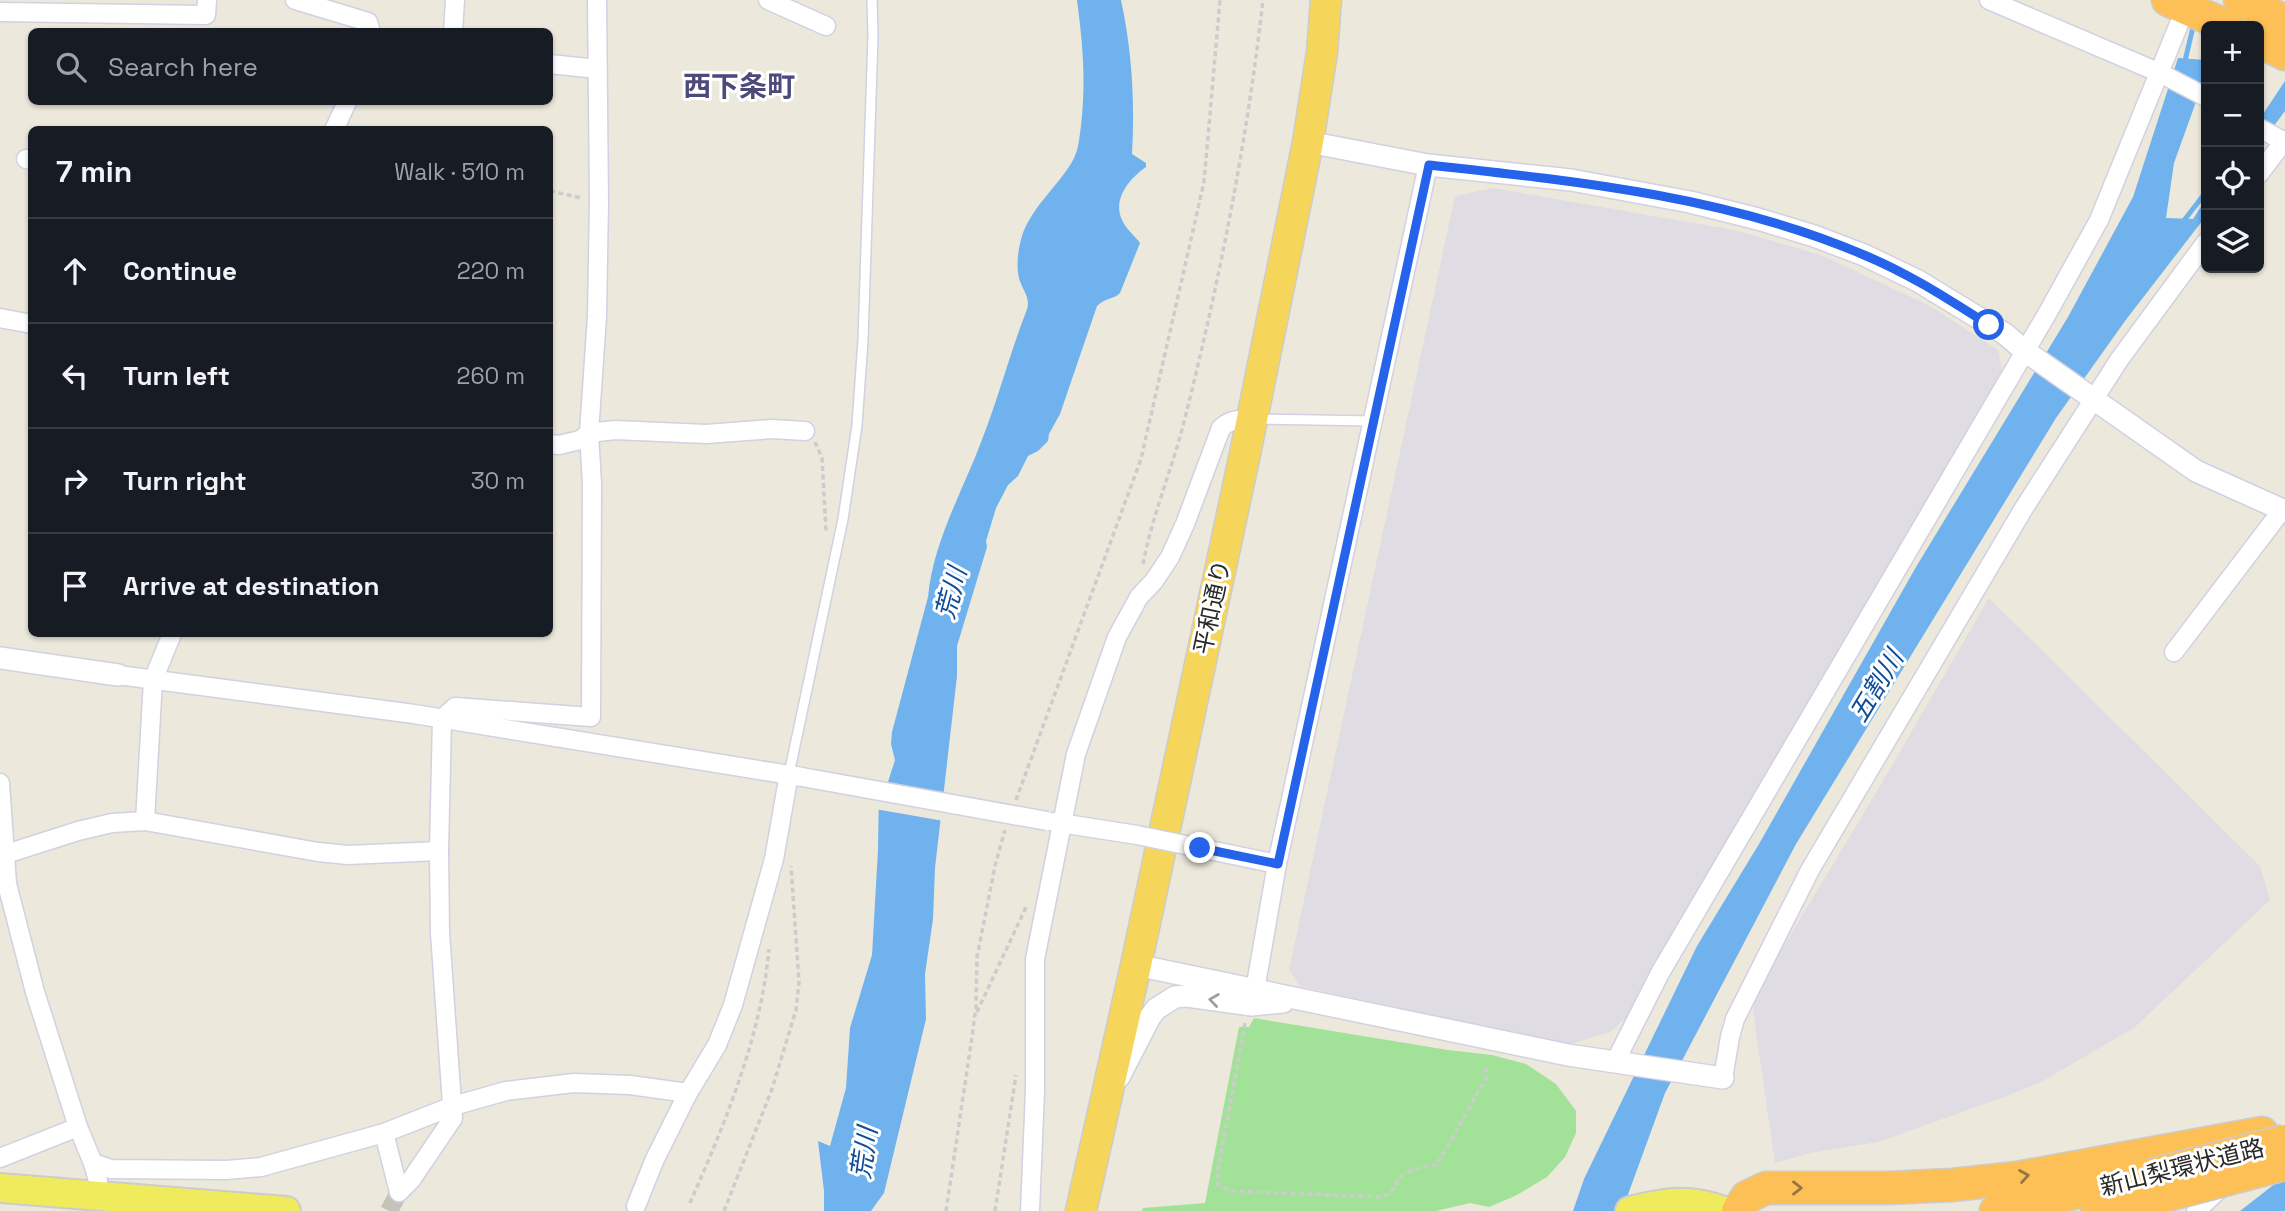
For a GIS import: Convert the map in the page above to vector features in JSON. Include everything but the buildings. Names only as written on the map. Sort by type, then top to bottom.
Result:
[{"type":"highway","name":"平和通り","points":[[1081,1211],[1136,965],[1308,142],[1322,52],[1326,0]]},
{"type":"highway","points":[[2240,0],[2285,21]]},
{"type":"highway","points":[[2179,11],[2211,21]]},
{"type":"highway","points":[[2264,44],[2285,54]]},
{"type":"highway","points":[[1738,1211],[1747,1197],[1766,1188],[1886,1188],[2017,1178],[2151,1176],[2285,1130]]},
{"type":"highway","name":"新山梨環状道路","points":[[1996,1211],[2151,1176],[2285,1141]]},
{"type":"highway","name":"新山梨環状道路","points":[[2098,1211],[2151,1176],[2285,1164]]},
{"type":"highway","points":[[2189,1211],[2285,1177]]},
{"type":"main road","points":[[1093,1211],[1096,1147]]},
{"type":"main road","points":[[0,1188],[286,1211]]},
{"type":"main road","points":[[1630,1211],[1665,1202],[1702,1203],[1724,1211]]},
{"type":"street","points":[[0,12],[46,6],[206,15],[207,0]]},
{"type":"street","points":[[295,0],[368,22],[370,28]]},
{"type":"street","points":[[453,28],[455,0]]},
{"type":"street","points":[[384,1133],[400,1192],[453,1118],[440,933],[442,719],[455,707],[591,717],[592,484],[589,433],[597,316],[597,0]]},
{"type":"street","points":[[768,0],[826,26]]},
{"type":"street","points":[[1989,0],[2201,94]]},
{"type":"street","points":[[1621,1063],[1660,974],[2030,354],[2047,314],[2099,220],[2166,77],[2179,11]]},
{"type":"street","points":[[553,64],[597,69]]},
{"type":"street","points":[[336,126],[346,105]]},
{"type":"street","points":[[2264,163],[2276,137]]},
{"type":"street","points":[[1308,142],[1429,165],[1571,180],[1690,202],[1814,236],[1864,255],[1918,281],[2006,334],[2030,354],[2196,471],[2284,511],[2174,652]]},
{"type":"street","points":[[1255,990],[1278,864],[1429,165]]},
{"type":"street","points":[[1136,965],[1568,1055],[1723,1078],[1735,1019],[1810,870],[2088,395],[2119,360],[2201,249]]},
{"type":"street","points":[[0,318],[28,323]]},
{"type":"street","points":[[1030,1211],[1035,1090],[1035,959],[1055,823],[1117,637],[1139,597],[1170,557],[1221,428],[1227,422],[1251,419]]},
{"type":"street","points":[[553,444],[580,440],[589,433],[615,430],[706,433],[772,429],[805,431]]},
{"type":"street","points":[[145,821],[153,680],[171,637]]},
{"type":"street","points":[[0,658],[442,719],[1137,835],[1278,864]]},
{"type":"street","points":[[636,1206],[655,1159],[688,1093],[717,1045],[733,1005],[795,776]]},
{"type":"street","points":[[0,783],[6,854],[3,884],[78,1127],[93,1163],[98,1181],[98,1196]]},
{"type":"street","points":[[6,854],[78,831],[112,823],[145,821],[318,852],[348,855],[439,851]]},
{"type":"street","points":[[1105,1103],[1150,1017],[1165,1002],[1175,997],[1187,996],[1252,1005],[1306,1000]]},
{"type":"street","points":[[93,1163],[111,1169],[226,1170],[261,1167],[384,1133],[453,1107],[506,1091],[574,1083],[630,1085],[688,1093]]},
{"type":"street","points":[[0,1158],[78,1127]]},
{"type":"street","points":[[2196,1211],[2285,1130]]},
{"type":"lane","points":[[795,776],[843,519],[857,425],[864,312],[872,0]]},
{"type":"lane","points":[[1251,419],[1373,421]]},
{"type":"path","points":[[1015,801],[1141,459],[1204,182],[1220,0]]},
{"type":"path","points":[[1139,597],[1145,553],[1184,423],[1222,256],[1251,104],[1263,0]]},
{"type":"path","points":[[553,192],[599,202]]},
{"type":"path","points":[[805,431],[815,440],[822,458],[826,534]]},
{"type":"path","points":[[946,1211],[975,1017],[977,957],[995,866],[1007,824]]},
{"type":"path","points":[[724,1211],[772,1089],[796,1010],[799,982],[790,855]]},
{"type":"path","points":[[975,1017],[1032,894]]},
{"type":"path","points":[[690,1203],[712,1154],[750,1045],[760,1008],[769,943]]},
{"type":"path","points":[[1246,1021],[1217,1176],[1218,1184],[1230,1191],[1382,1197],[1392,1192],[1402,1176],[1437,1165],[1486,1078],[1486,1063]]},
{"type":"path","points":[[995,1211],[1016,1073]]},
{"type":"shaded area","points":[[1493,188],[1734,230],[1821,255],[1930,306],[1998,350],[2002,371],[1627,1017],[1610,1032],[1567,1045],[1300,986],[1289,970],[1455,196]]},
{"type":"shaded area","points":[[1989,598],[2260,866],[2270,900],[2135,1027],[2043,1081],[1878,1142],[1810,1153],[1775,1163],[1753,1011],[1754,1002],[1776,959]]},
{"type":"green space","points":[[1254,1018],[1492,1055],[1526,1064],[1556,1084],[1576,1111],[1576,1133],[1565,1157],[1547,1177],[1515,1196],[1489,1207],[1470,1203],[1436,1211],[1142,1211],[1143,1208],[1205,1203],[1239,1027],[1249,1027]]},
{"type":"water","name":"荒川","points":[[1077,0],[1121,0],[1132,76],[1132,154],[1146,163],[1146,167],[1124,190],[1119,204],[1124,223],[1140,243],[1120,293],[1097,306],[1048,441],[1028,456],[996,508],[957,646],[957,676],[925,974],[926,1019],[884,1193],[871,1211],[824,1211],[818,1141],[830,1146],[846,1088],[850,1028],[872,955],[879,788],[887,785],[895,760],[891,744],[892,732],[928,597],[936,556],[989,422],[1028,307],[1018,268],[1022,236],[1038,207],[1066,171],[1077,149],[1084,78]]},
{"type":"water","points":[[2178,58],[2201,60],[2201,88],[2174,163],[2166,218],[2193,219],[2201,207],[2201,222],[2125,321],[2056,418],[1796,844],[1665,1093],[1622,1211],[1573,1211],[1584,1179],[1697,946],[1759,844],[1916,567],[2068,317],[2133,197]]},
{"type":"water","points":[[2285,81],[2285,111],[2264,139],[2264,112]]},
{"type":"water","points":[[2285,1176],[2285,1211],[2240,1211]]},
{"type":"pier","points":[[883,782],[948,794],[944,821],[875,809],[876,787]]},
{"type":"waterway","points":[[2184,65],[2194,23]]},
{"type":"waterway","name":"五割川","points":[[2182,223],[2201,198]]},
{"type":"tunnel","points":[[389,1211],[399,1192]]},
{"type":"district","name":"西下条町","points":[[739,86]]},
{"type":"route","points":[[1200,848],[1278,864],[1429,165],[1571,180],[1690,202],[1758,219],[1864,255],[1918,281],[1989,325]]}]
